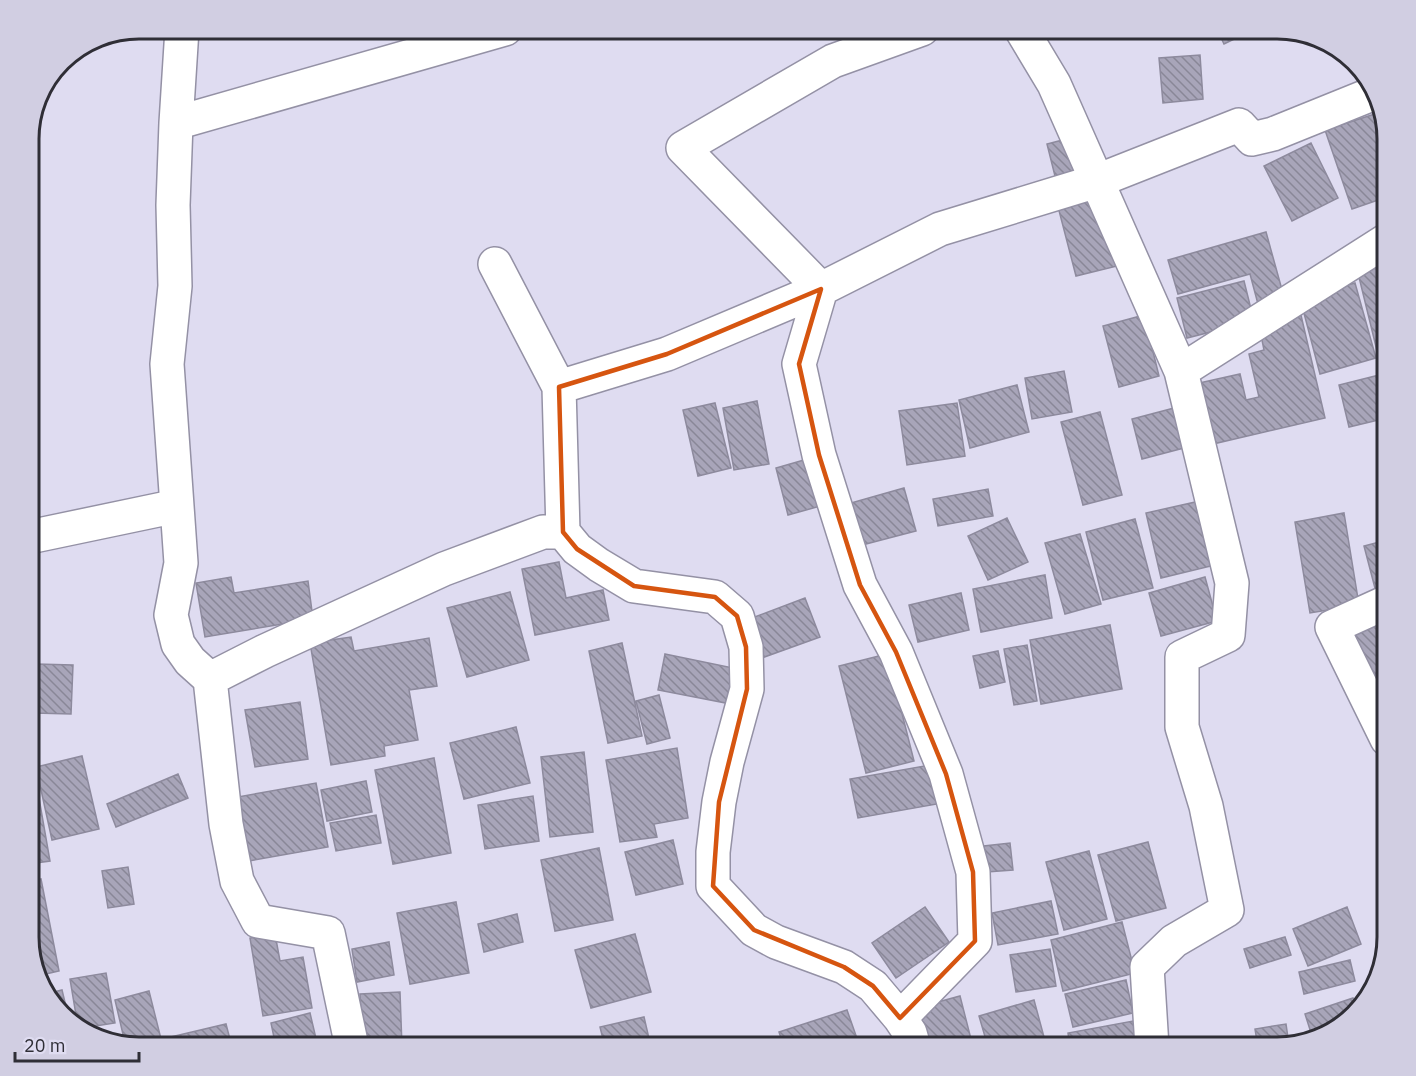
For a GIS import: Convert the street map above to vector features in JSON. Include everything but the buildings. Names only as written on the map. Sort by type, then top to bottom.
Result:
[{"type":"street","points":[[181,39],[173,206],[175,286],[167,364],[181,563],[171,615],[178,644],[190,661],[210,679],[226,824],[237,881],[258,921],[328,933],[350,1037]]},
{"type":"street","points":[[176,123],[467,39]]},
{"type":"street","points":[[821,289],[682,148],[833,61],[892,39]]},
{"type":"street","points":[[1027,39],[1054,84],[1181,371],[1232,583],[1228,635],[1182,657],[1182,726],[1206,806],[1227,910],[1174,941],[1147,967],[1151,1037]]},
{"type":"street","points":[[559,387],[667,354],[821,289],[940,230],[1097,181],[1239,125],[1252,139],[1273,134],[1368,96]]},
{"type":"street","points":[[1181,371],[1377,247]]},
{"type":"street","points":[[495,264],[559,387],[563,532],[577,549],[634,586],[716,597],[737,616],[746,647],[747,688],[719,802],[713,852],[713,886],[754,930],[776,942],[844,967],[873,986],[900,1018],[911,1037]]},
{"type":"street","points":[[821,289],[799,364],[819,455],[860,585],[896,652],[946,774],[973,872],[975,941],[900,1018]]},
{"type":"street","points":[[39,535],[177,506]]},
{"type":"street","points":[[210,679],[444,568],[543,532],[563,532]]},
{"type":"street","points":[[1377,607],[1332,627],[1377,717]]},
{"type":"highlighted area","points":[[821,289],[799,364],[819,455],[860,585],[896,652],[946,774],[973,872],[975,941],[900,1018],[873,986],[844,967],[754,930],[713,886],[719,802],[747,689],[746,647],[737,616],[715,597],[634,586],[577,549],[563,532],[559,387],[667,354]]}]
